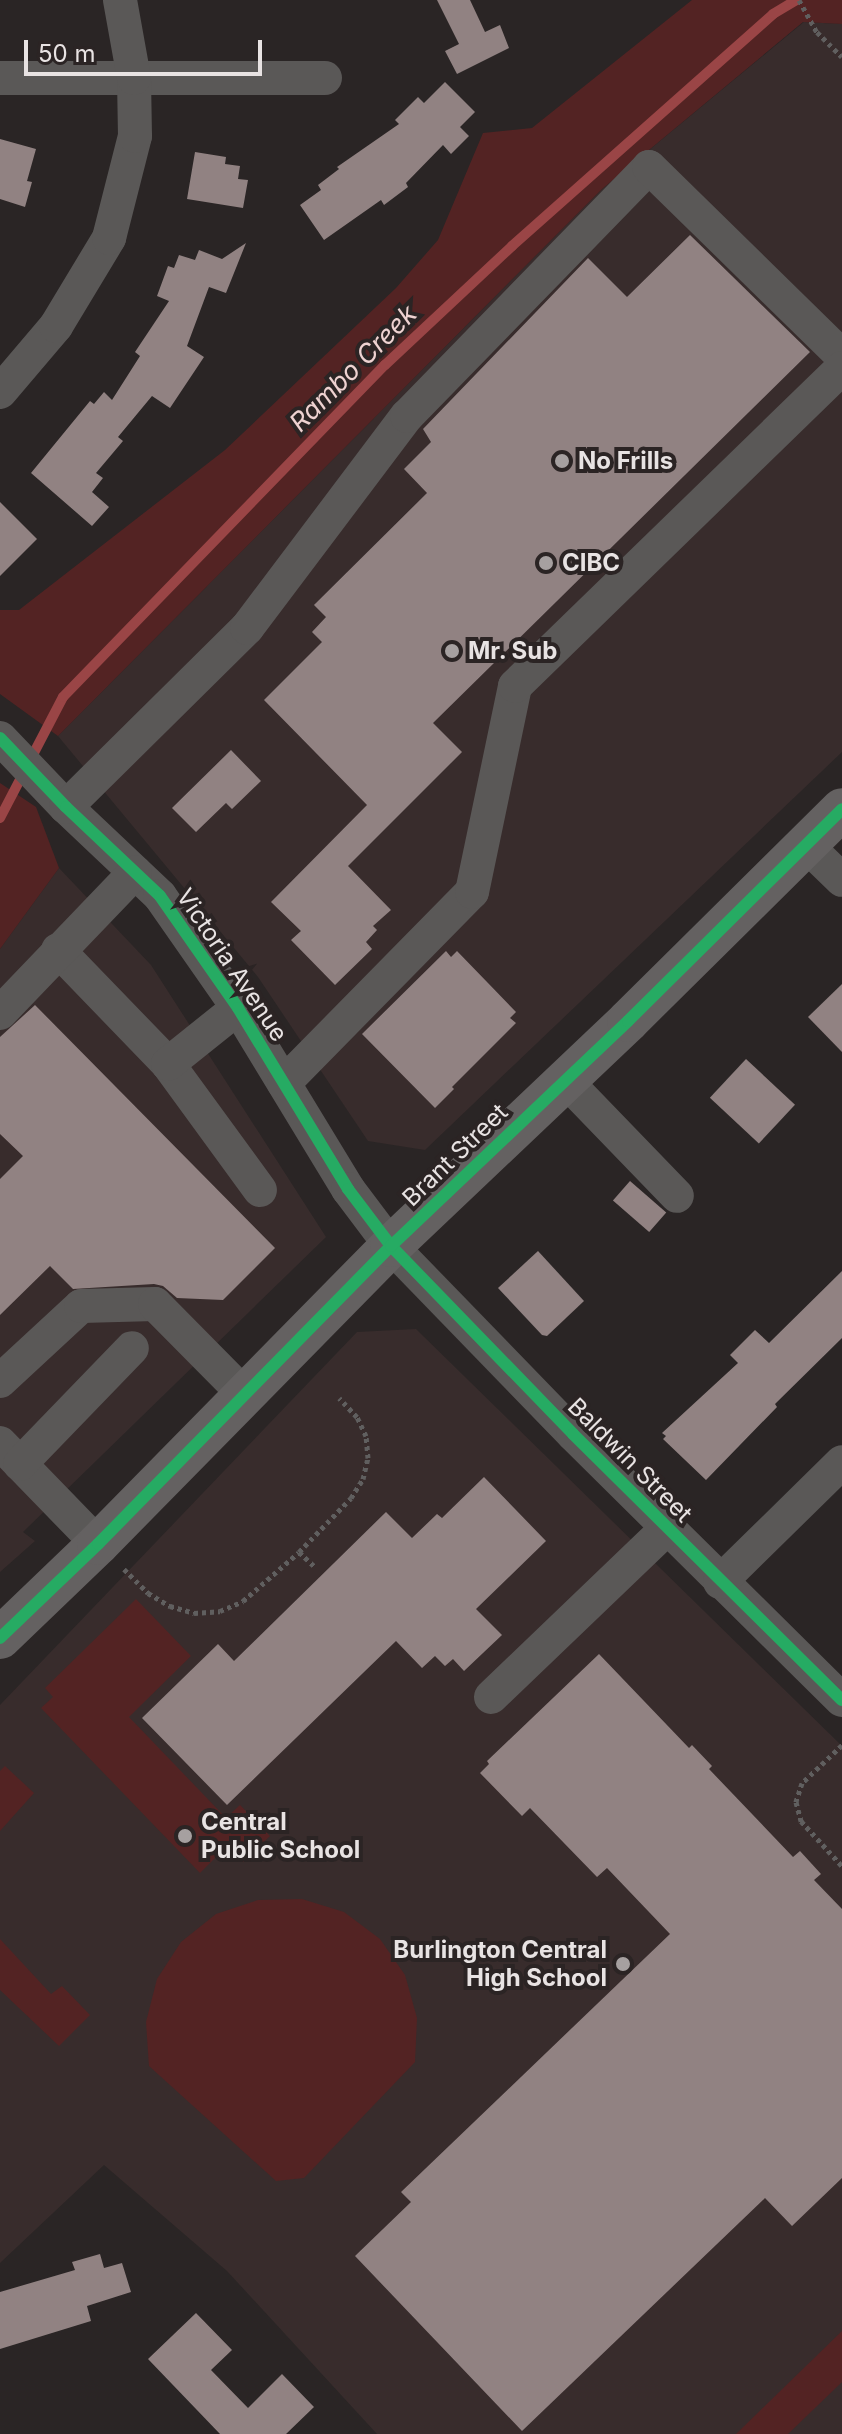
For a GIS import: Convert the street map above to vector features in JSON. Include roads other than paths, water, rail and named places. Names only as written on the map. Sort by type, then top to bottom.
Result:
[{"type":"main road","name":"Brant Street","points":[[0,1638],[98,1544],[391,1246],[842,809]]},
{"type":"street","points":[[0,392],[56,326],[109,238],[135,136],[134,78],[120,0]]},
{"type":"street","points":[[0,78],[325,78]]},
{"type":"street","points":[[58,799],[247,628],[407,416],[649,167],[842,356]]},
{"type":"street","points":[[284,1083],[472,892],[515,686],[842,368]]},
{"type":"street","name":"Victoria Avenue","points":[[0,738],[58,799],[160,896],[238,1008],[348,1189],[391,1246]]},
{"type":"street","points":[[806,845],[842,880]]},
{"type":"street","points":[[0,1013],[135,872]]},
{"type":"street","points":[[58,950],[168,1064],[260,1190]]},
{"type":"street","points":[[168,1064],[238,1008]]},
{"type":"street","points":[[565,1080],[677,1196]]},
{"type":"street","name":"Baldwin Street","points":[[391,1246],[720,1582],[842,1700]]},
{"type":"street","points":[[0,1381],[81,1306],[155,1304],[245,1395]]},
{"type":"street","points":[[98,1544],[10,1453],[132,1348]]},
{"type":"street","points":[[720,1582],[842,1462]]},
{"type":"street","points":[[491,1697],[667,1528]]},
{"type":"waterway","name":"Rambo Creek","points":[[0,818],[63,697],[385,365],[512,246],[773,14],[796,0]]},
{"type":"place","name":"No Frills","points":[[562,461]]},
{"type":"place","name":"CIBC","points":[[546,563]]},
{"type":"place","name":"Mr. Sub","points":[[452,651]]},
{"type":"place","name":"Central Public School","points":[[185,1836]]},
{"type":"place","name":"Burlington Central High School","points":[[623,1964]]}]
